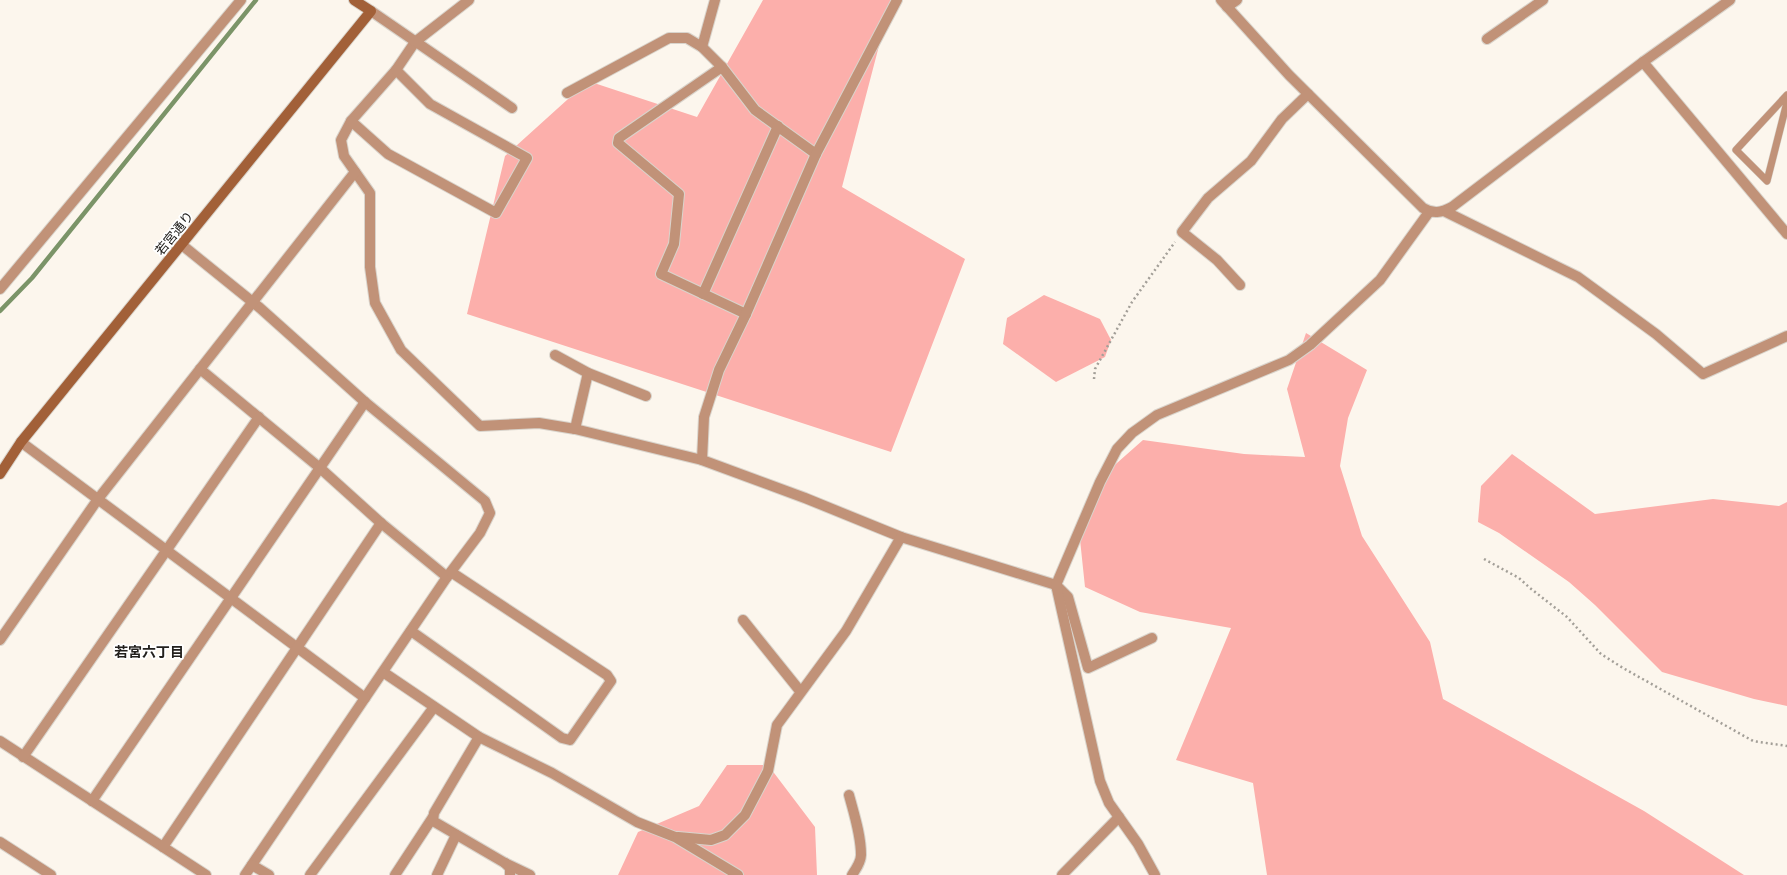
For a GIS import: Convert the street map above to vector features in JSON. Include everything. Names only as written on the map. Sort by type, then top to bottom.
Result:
[{"type":"street","points":[[0,288],[241,0]]},
{"type":"street","points":[[354,0],[512,108]]},
{"type":"street","points":[[469,0],[414,42],[396,70],[351,121],[342,140],[344,156],[370,193],[370,267],[375,303],[401,350],[480,426],[539,423],[575,429],[702,460],[805,498],[901,537],[1056,585],[1068,597],[1088,668],[1152,638]]},
{"type":"street","points":[[702,47],[715,0]]},
{"type":"street","points":[[702,460],[704,417],[719,370],[746,314],[816,154],[897,0]]},
{"type":"street","points":[[1236,0],[1224,4],[1308,94],[1422,208],[1429,212],[1444,211],[1578,277],[1656,334],[1703,374],[1787,336]]},
{"type":"street","points":[[1487,39],[1542,0]]},
{"type":"street","points":[[1444,211],[1643,62],[1730,0]]},
{"type":"street","name":"若宮通り","points":[[0,474],[21,442],[371,11]]},
{"type":"street","points":[[567,93],[669,38],[687,38],[702,47],[722,67],[755,110],[816,154]]},
{"type":"street","points":[[1643,62],[1787,234]]},
{"type":"street","points":[[722,67],[619,138],[618,143],[679,194],[674,244],[661,274],[746,314]]},
{"type":"street","points":[[351,121],[388,154],[496,213],[527,158],[430,104],[396,70]]},
{"type":"street","points":[[1240,285],[1217,260],[1182,232],[1208,198],[1251,161],[1282,119],[1308,94]]},
{"type":"street","points":[[703,294],[778,126]]},
{"type":"street","points":[[0,640],[98,499],[355,172]]},
{"type":"street","points":[[1155,875],[1138,844],[1109,803],[1100,781],[1056,585],[1100,482],[1117,449],[1132,433],[1157,415],[1289,360],[1310,345],[1380,280],[1429,212]]},
{"type":"street","points":[[182,245],[252,302],[366,402],[485,501],[490,514],[480,533],[449,574],[245,875]]},
{"type":"street","points":[[554,355],[588,373],[646,396]]},
{"type":"street","points":[[200,369],[320,468],[381,523],[449,574],[607,676],[611,681],[570,740],[562,738],[411,631]]},
{"type":"street","points":[[575,429],[588,373]]},
{"type":"street","points":[[92,801],[366,402]]},
{"type":"street","points":[[23,757],[259,417]]},
{"type":"street","points":[[21,442],[365,698]]},
{"type":"street","points":[[163,847],[381,523]]},
{"type":"street","points":[[675,837],[711,840],[725,835],[745,815],[768,771],[777,725],[846,631],[901,537]]},
{"type":"street","points":[[742,620],[800,692]]},
{"type":"street","points":[[383,672],[479,737],[558,776],[637,822],[675,837],[738,875]]},
{"type":"street","points":[[310,875],[434,707]]},
{"type":"street","points":[[395,875],[433,817],[479,737]]},
{"type":"street","points":[[0,742],[206,875]]},
{"type":"street","points":[[848,795],[857,827],[861,856],[858,867],[852,875]]},
{"type":"street","points":[[433,817],[433,821],[505,863],[530,875]]},
{"type":"street","points":[[1062,875],[1119,817]]},
{"type":"street","points":[[437,875],[456,834]]},
{"type":"street","points":[[0,842],[51,875]]},
{"type":"street","points":[[505,863],[510,868],[510,875]]},
{"type":"street","points":[[252,865],[269,875]]},
{"type":"lane","points":[[1787,96],[1736,150],[1767,181],[1787,102]]},
{"type":"path","points":[[1094,379],[1095,369],[1132,302],[1182,232]]},
{"type":"path","points":[[1484,560],[1519,578],[1567,617],[1601,654],[1623,668],[1753,741],[1787,746]]},
{"type":"shaded area","points":[[763,0],[891,0],[842,187],[965,259],[891,452],[467,314],[505,156],[588,81],[697,117]]},
{"type":"shaded area","points":[[1044,295],[1100,319],[1111,340],[1105,357],[1056,382],[1003,344],[1007,318]]},
{"type":"shaded area","points":[[1306,333],[1367,370],[1348,418],[1340,466],[1362,536],[1430,642],[1443,699],[1644,811],[1744,875],[1267,875],[1253,783],[1176,760],[1231,628],[1140,612],[1085,587],[1079,530],[1100,478],[1143,440],[1244,454],[1305,457],[1287,389]]},
{"type":"shaded area","points":[[1512,454],[1595,514],[1713,499],[1779,506],[1787,502],[1787,706],[1754,699],[1662,672],[1595,605],[1569,582],[1499,533],[1478,522],[1481,486]]},
{"type":"shaded area","points":[[727,765],[768,765],[815,827],[817,875],[618,875],[638,832],[699,806]]},
{"type":"waterway","points":[[0,311],[32,278],[256,0]]},
{"type":"district","name":"若宮六丁目","points":[[149,652]]}]
